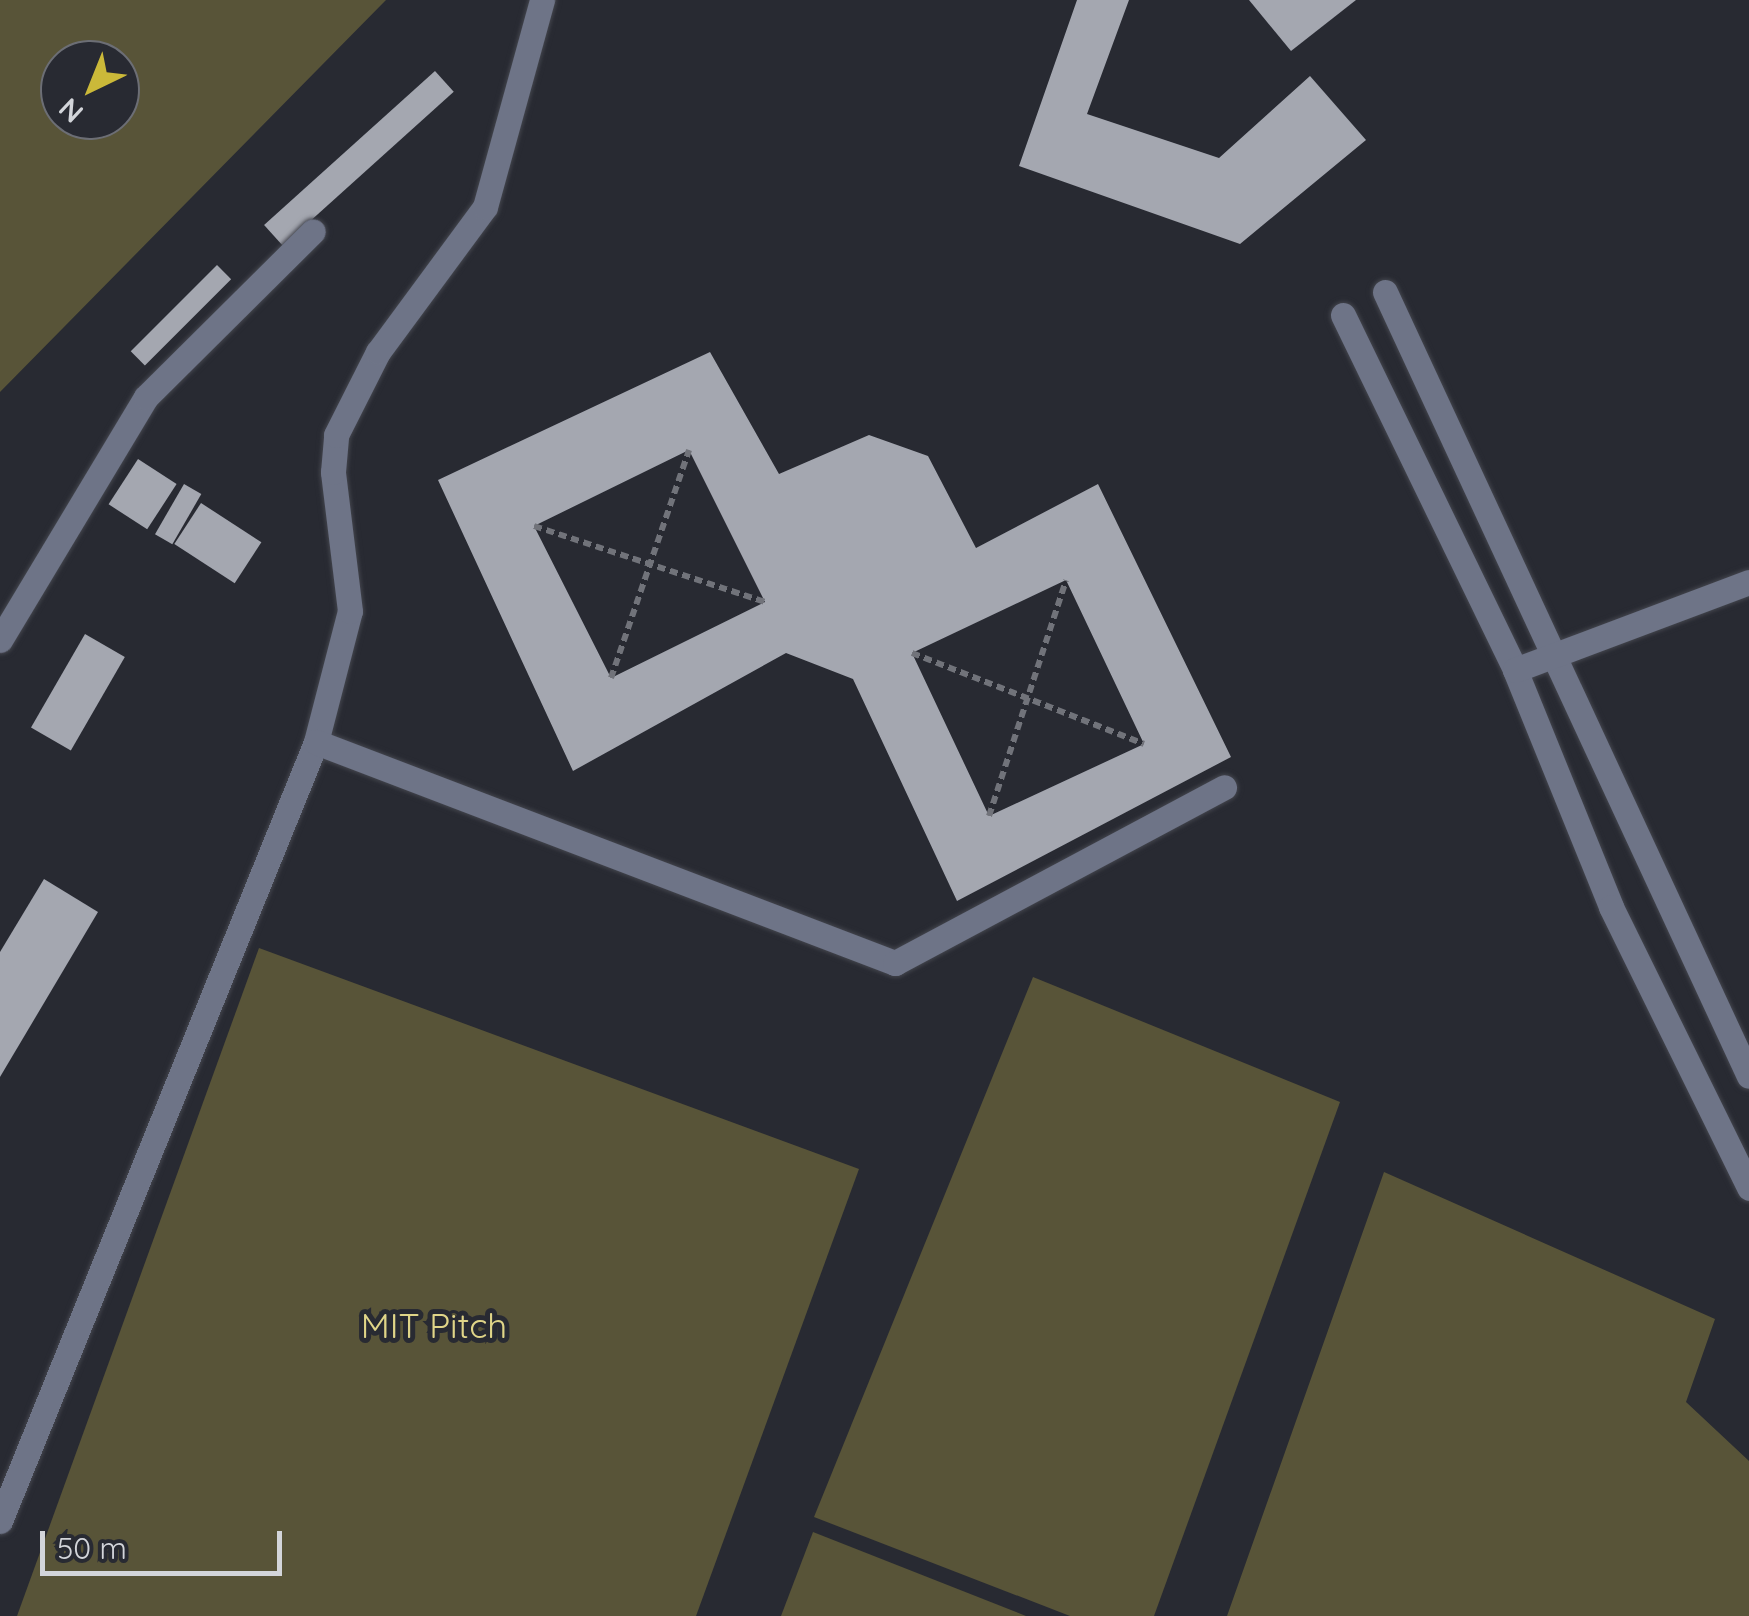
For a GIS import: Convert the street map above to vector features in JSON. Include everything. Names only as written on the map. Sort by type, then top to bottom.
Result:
[{"type":"street","points":[[0,1522],[316,742],[350,612],[333,472],[336,435],[378,352],[485,207],[542,0]]},
{"type":"street","points":[[0,640],[146,397],[312,230]]},
{"type":"street","points":[[1385,292],[1749,1076]]},
{"type":"street","points":[[1344,315],[1515,670],[1612,906],[1749,1188]]},
{"type":"street","points":[[1515,670],[1749,582]]},
{"type":"street","points":[[316,742],[895,963],[1224,787]]},
{"type":"path","points":[[611,678],[688,450]]},
{"type":"path","points":[[534,526],[765,602]]},
{"type":"path","points":[[989,816],[1066,580]]},
{"type":"path","points":[[912,652],[1144,744]]},
{"type":"green space","points":[[0,0],[386,0],[0,392]]},
{"type":"green space","name":"MIT Pitch","points":[[259,948],[859,1169],[696,1616],[17,1616]]},
{"type":"green space","points":[[1033,977],[1340,1102],[1154,1616],[1070,1616],[814,1517]]},
{"type":"green space","points":[[1384,1172],[1715,1319],[1686,1402],[1749,1461],[1749,1616],[1227,1616]]},
{"type":"green space","points":[[813,1532],[1026,1616],[781,1616]]},
{"type":"building","points":[[1077,0],[1129,0],[1087,114],[1219,158],[1310,76],[1366,140],[1240,244],[1019,166]]},
{"type":"building","points":[[1249,0],[1356,0],[1291,51]]},
{"type":"building","points":[[435,71],[454,92],[283,246],[264,225]]},
{"type":"building","points":[[217,265],[231,279],[145,365],[131,351]]},
{"type":"building","points":[[710,352],[779,474],[869,435],[928,456],[976,548],[1098,484],[1231,757],[957,901],[853,679],[786,653],[573,771],[438,480]],"holes":[[[689,450],[765,602],[611,678],[534,526]],[[1066,580],[1144,744],[989,816],[912,653]]]},
{"type":"building","points":[[138,459],[177,484],[147,529],[109,504]]},
{"type":"building","points":[[184,484],[201,494],[172,544],[155,534]]},
{"type":"building","points":[[201,503],[261,542],[235,583],[174,544]]},
{"type":"building","points":[[85,634],[125,657],[71,751],[31,728]]},
{"type":"building","points":[[44,879],[98,912],[0,1077],[0,952]]}]
